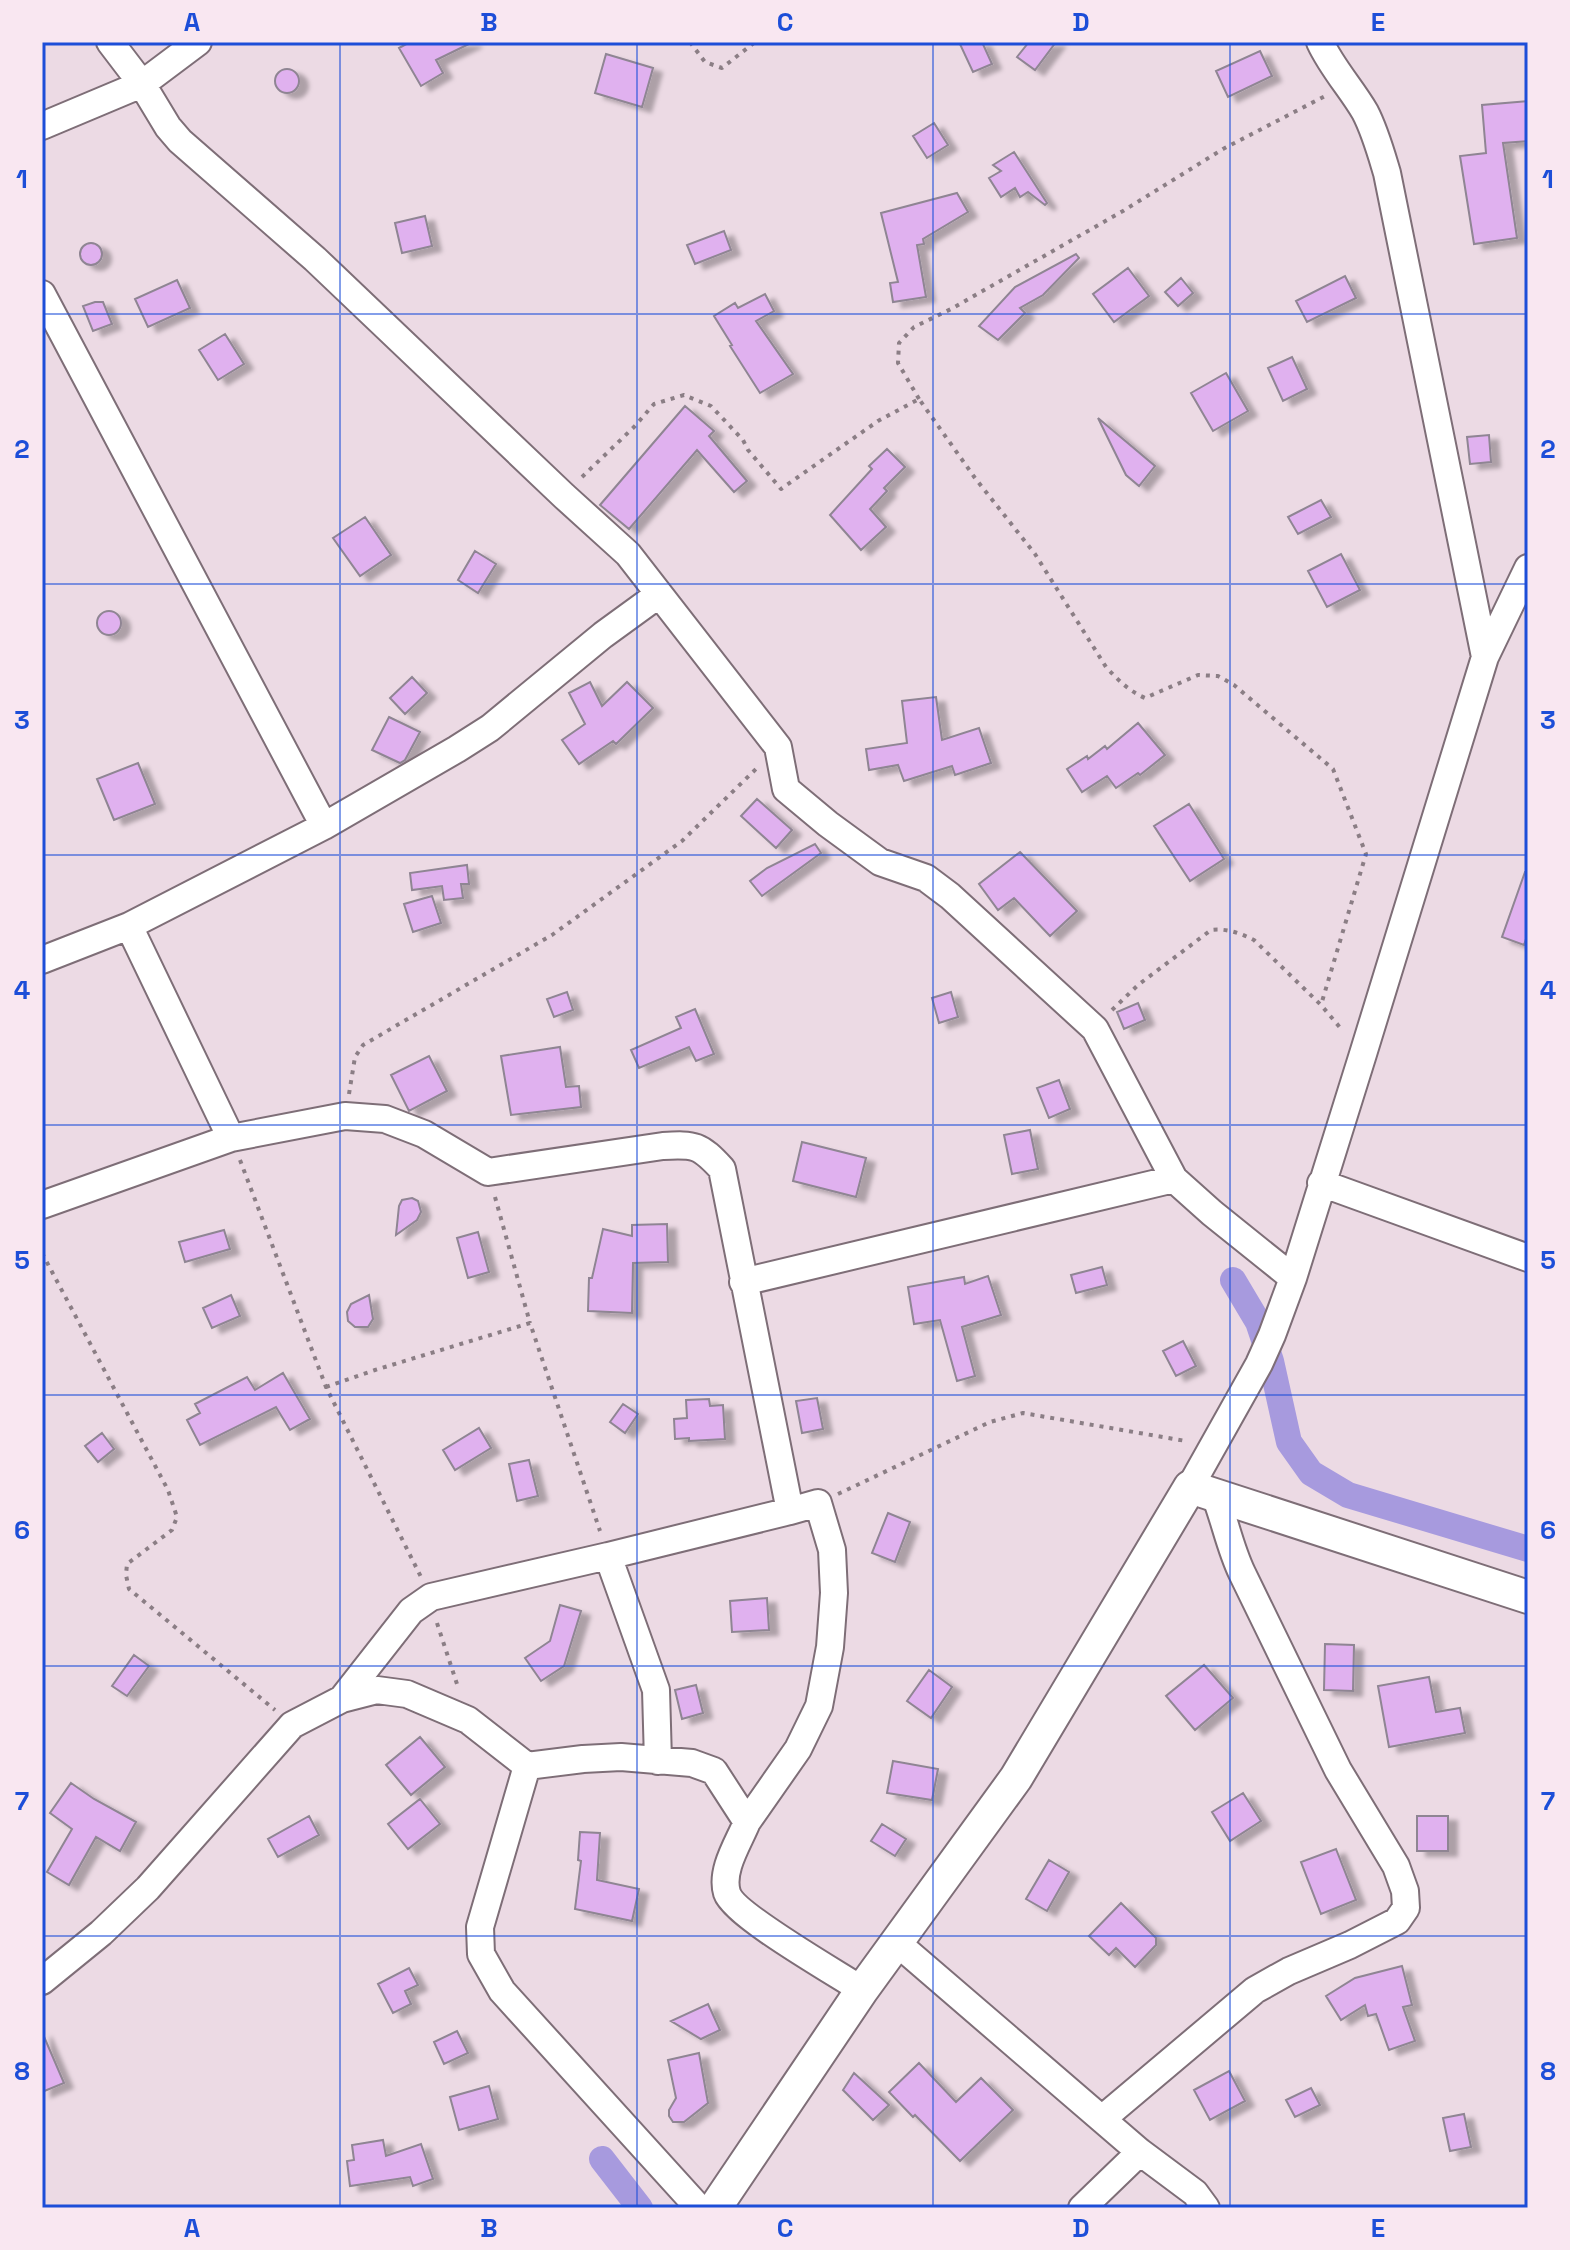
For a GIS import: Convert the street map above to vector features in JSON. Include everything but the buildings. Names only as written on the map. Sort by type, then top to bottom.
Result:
[{"type":"street","points":[[110,42],[180,141],[315,259],[628,554],[778,747],[786,789],[880,862],[926,878],[950,896],[1095,1029],[1174,1179],[1293,1278]]},
{"type":"street","points":[[42,126],[142,84],[198,42]]},
{"type":"street","points":[[1320,42],[1328,60],[1368,116],[1387,173],[1485,657]]},
{"type":"street","points":[[42,294],[324,826]]},
{"type":"street","points":[[715,2208],[862,1990],[1016,1778],[1203,1491],[1212,1445],[1259,1364],[1293,1278],[1485,657],[1528,568]]},
{"type":"street","points":[[42,960],[129,926],[324,826],[490,728],[603,635],[658,595]]},
{"type":"street","points":[[129,926],[231,1138]]},
{"type":"street","points":[[42,1205],[231,1138],[345,1116],[385,1119],[424,1134],[488,1172],[663,1146],[685,1145],[705,1150],[722,1169],[790,1511]]},
{"type":"street","points":[[743,1282],[1174,1179]]},
{"type":"street","points":[[1321,1183],[1528,1258]]},
{"type":"street","points":[[1203,1491],[1528,1597]]},
{"type":"street","points":[[1102,2119],[1255,1990],[1397,1921],[1406,1908],[1405,1891],[1396,1866],[1338,1770],[1233,1555],[1227,1528],[1203,1491]]},
{"type":"street","points":[[342,1699],[411,1611],[431,1597],[818,1503],[832,1550],[834,1593],[830,1647],[819,1706],[798,1749],[747,1822],[725,1874],[727,1895],[745,1914],[862,1990]]},
{"type":"street","points":[[608,1556],[656,1690],[658,1761]]},
{"type":"street","points":[[42,1981],[101,1933],[148,1888],[292,1725],[342,1699],[377,1690],[407,1694],[468,1720],[527,1766],[621,1757],[692,1763],[714,1771],[747,1822]]},
{"type":"street","points":[[527,1766],[480,1927],[481,1954],[502,1991],[699,2208]]},
{"type":"street","points":[[896,1942],[1140,2152],[1195,2193],[1206,2208]]},
{"type":"street","points":[[1082,2208],[1140,2152]]},
{"type":"path","points":[[690,42],[705,62],[722,68],[755,42]]},
{"type":"path","points":[[1095,1029],[1138,985],[1211,930],[1220,929],[1254,940],[1321,1005],[1366,854],[1333,769],[1234,685],[1218,676],[1198,675],[1145,698],[1133,693],[1106,667],[1035,554],[975,478],[919,399],[898,363],[899,343],[914,327],[1123,211],[1223,149],[1348,84]]},
{"type":"path","points":[[564,496],[654,404],[684,395],[711,406],[743,440],[781,489],[878,421],[919,399]]},
{"type":"path","points":[[345,1116],[355,1057],[363,1045],[552,935],[682,841],[778,747]]},
{"type":"path","points":[[231,1138],[326,1387],[431,1597],[468,1720]]},
{"type":"path","points":[[488,1172],[530,1323],[608,1556]]},
{"type":"path","points":[[42,1253],[168,1490],[177,1517],[172,1530],[127,1564],[129,1589],[292,1725]]},
{"type":"path","points":[[326,1387],[530,1323]]},
{"type":"path","points":[[818,1503],[990,1422],[1023,1413],[1212,1445]]},
{"type":"waterway","points":[[1233,1280],[1258,1322],[1271,1361],[1289,1442],[1311,1473],[1348,1495],[1528,1549]]},
{"type":"waterway","points":[[602,2159],[640,2208]]}]
